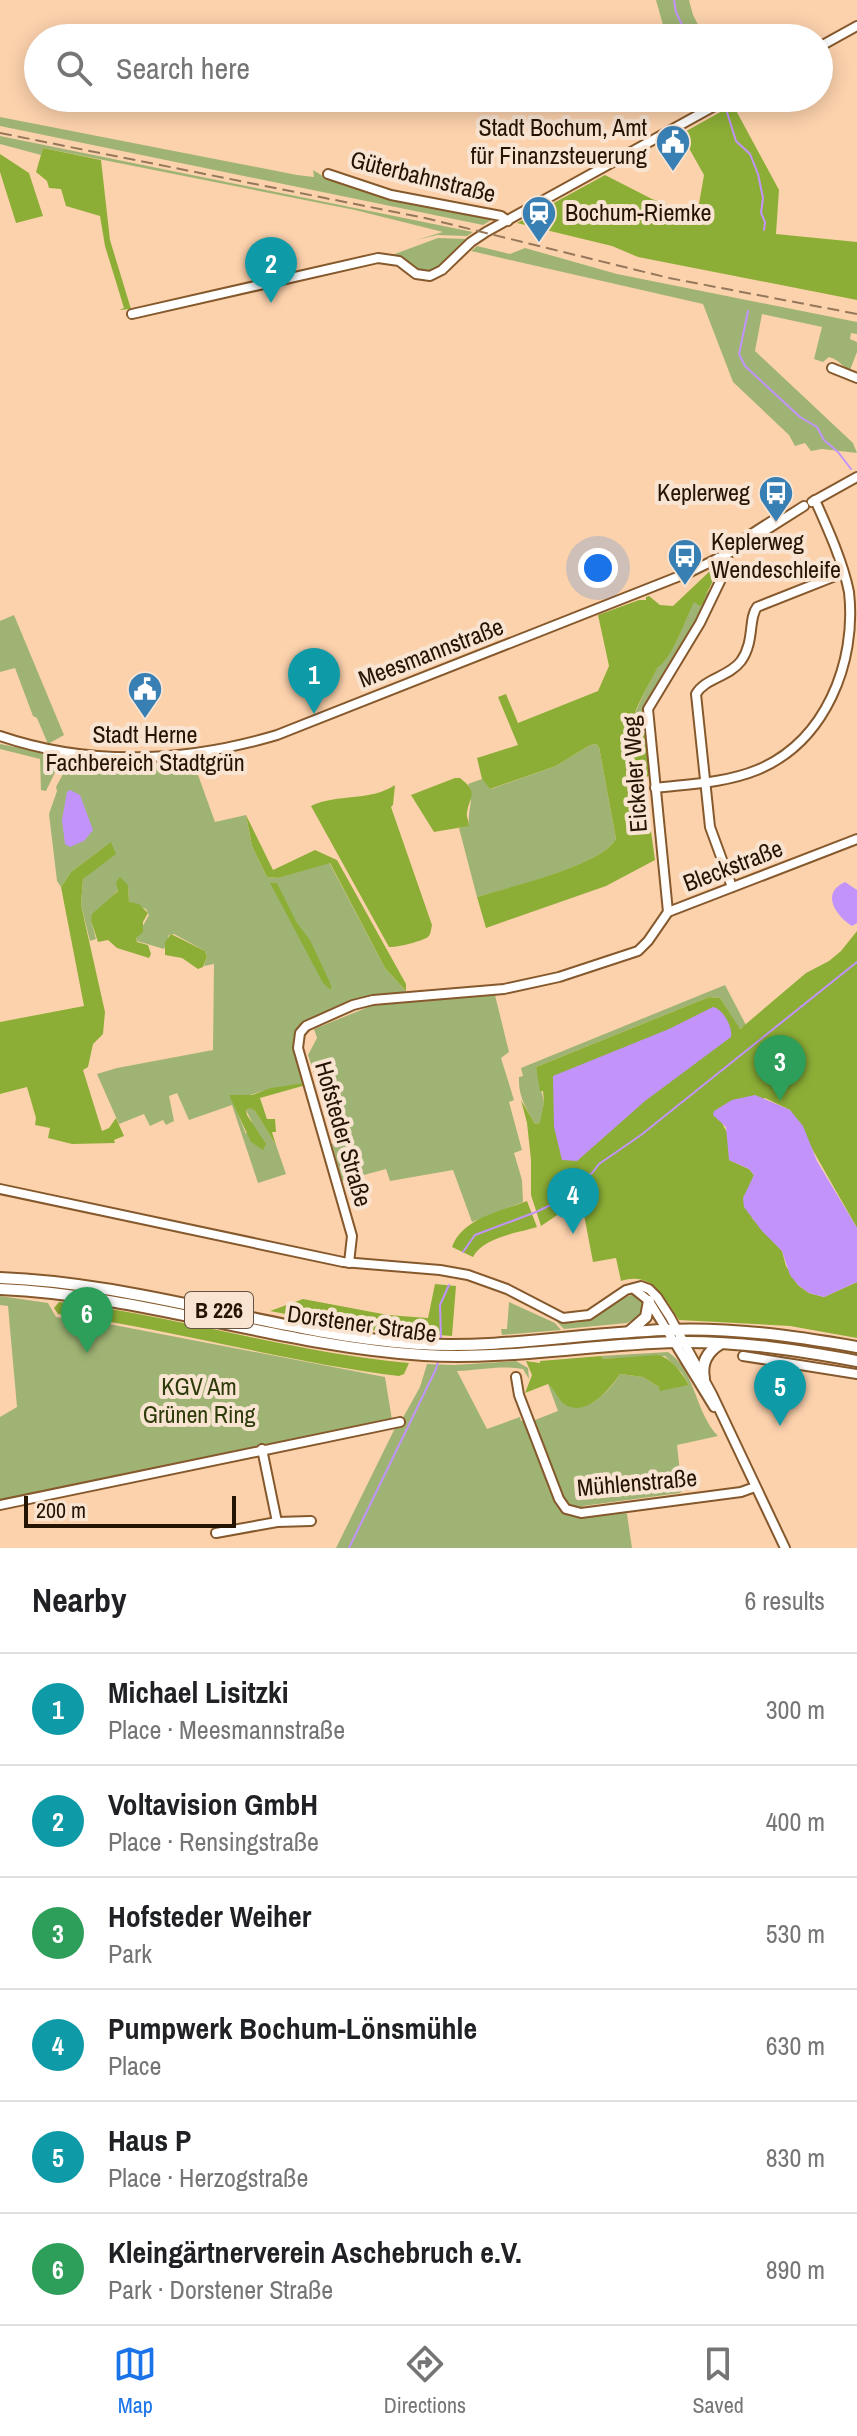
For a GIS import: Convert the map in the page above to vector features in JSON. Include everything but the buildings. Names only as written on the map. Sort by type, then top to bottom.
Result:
[{"type":"main road","name":"Dorstener Straße","points":[[0,1278],[129,1292],[331,1333],[441,1350],[502,1355],[679,1342],[722,1343],[794,1350],[857,1361]]},
{"type":"main road","name":"Dorstener Straße","points":[[0,1289],[112,1300],[328,1343],[392,1352],[672,1330],[763,1333],[857,1347]]},
{"type":"main road","points":[[628,1332],[644,1320],[649,1301]]},
{"type":"main road","points":[[704,1378],[703,1368],[708,1355],[722,1343]]},
{"type":"street","points":[[833,39],[857,26]]},
{"type":"street","points":[[132,314],[378,258],[399,261],[416,274],[430,276],[442,270],[471,242],[704,112]]},
{"type":"street","name":"Güterbahnstraße","points":[[328,174],[391,195],[501,216],[508,221]]},
{"type":"street","points":[[832,368],[857,378]]},
{"type":"street","name":"Meesmannstraße","points":[[0,736],[46,749],[103,757],[170,757],[232,748],[277,735],[656,587],[722,556],[857,477]]},
{"type":"street","points":[[655,788],[706,782],[755,771],[792,748],[812,730],[826,711],[853,654],[851,613],[843,573],[815,500]]},
{"type":"street","name":"Eickeler Weg","points":[[668,912],[648,709],[700,623],[725,571],[722,556]]},
{"type":"street","points":[[732,887],[713,837],[696,694],[701,685],[725,675],[742,659],[752,635],[753,613],[757,607],[843,573]]},
{"type":"street","name":"Bleckstraße","points":[[500,989],[566,975],[638,951],[668,912],[857,839]]},
{"type":"street","name":"Hofsteder Straße","points":[[349,1263],[352,1236],[298,1048],[302,1029],[344,1008],[373,1000],[500,989]]},
{"type":"street","points":[[0,1189],[349,1263],[468,1275],[507,1289],[548,1312],[569,1318],[589,1315],[623,1292],[641,1286],[653,1292],[679,1342],[704,1378],[785,1548]]},
{"type":"street","points":[[634,1289],[649,1301],[672,1330]]},
{"type":"street","points":[[679,1342],[699,1387],[724,1421]]},
{"type":"street","points":[[743,1356],[852,1373]]},
{"type":"street","name":"Mühlenstraße","points":[[516,1377],[519,1395],[559,1499],[570,1511],[595,1511],[741,1492],[755,1487]]},
{"type":"street","points":[[0,1505],[400,1422]]},
{"type":"street","points":[[262,1449],[277,1522]]},
{"type":"street","points":[[216,1533],[277,1522],[311,1521]]},
{"type":"green space","points":[[656,0],[689,0],[698,24],[663,24]]},
{"type":"green space","points":[[720,112],[737,112],[779,190],[776,234],[857,242],[857,300],[638,257],[612,246],[517,223],[605,175],[652,199],[697,215],[704,175],[681,134]]},
{"type":"green space","points":[[0,117],[297,175],[314,177],[313,170],[326,178],[389,198],[493,219],[483,225],[0,126]]},
{"type":"green space","points":[[0,136],[473,232],[467,236],[437,235],[416,240],[443,232],[355,210],[43,148],[41,155],[0,144]]},
{"type":"green space","points":[[43,148],[101,160],[110,240],[131,309],[119,310],[124,308],[105,246],[100,216],[66,206],[61,189],[49,188],[47,181],[36,172]]},
{"type":"green space","points":[[0,154],[29,173],[43,216],[16,223],[0,172]]},
{"type":"green space","points":[[438,238],[468,239],[434,270],[421,270],[392,255]]},
{"type":"green space","points":[[477,246],[510,254],[525,248],[617,274],[857,322],[857,334],[851,333],[850,339],[857,342],[857,352],[850,370],[857,375],[833,358],[829,357],[823,362],[814,359],[822,327],[762,314],[755,351],[853,443],[857,453],[822,449],[811,451],[805,443],[795,446],[789,435],[733,382],[703,304],[471,251]]},
{"type":"green space","points":[[717,567],[721,574],[701,617],[645,709],[647,736],[632,722],[637,708],[657,667],[673,647],[694,601],[710,589],[713,580],[711,570]]},
{"type":"green space","points":[[711,570],[713,579],[704,603],[700,606],[694,602],[673,647],[657,668],[640,700],[632,721],[647,736],[651,775],[642,779],[647,811],[642,818],[646,830],[651,831],[655,860],[606,886],[486,928],[477,897],[574,867],[607,849],[616,839],[596,744],[556,766],[490,789],[482,779],[477,758],[518,745],[498,697],[506,694],[518,723],[598,691],[609,666],[598,615],[646,600],[649,596],[660,605],[673,606]]},
{"type":"green space","points":[[14,615],[64,735],[48,744],[37,718],[33,716],[15,668],[0,672],[0,621]]},
{"type":"green space","points":[[0,744],[61,756],[46,791],[41,790],[40,759],[0,749]]},
{"type":"green space","points":[[596,744],[616,839],[607,849],[574,867],[477,897],[459,828],[469,825],[471,795],[468,784],[482,779],[491,789],[556,766]]},
{"type":"green space","points":[[71,759],[148,764],[193,761],[215,822],[246,815],[252,846],[267,877],[278,878],[329,862],[385,968],[406,991],[352,1005],[298,1029],[294,1043],[304,1083],[259,1092],[234,1104],[246,1134],[252,1122],[246,1110],[249,1107],[255,1111],[276,1145],[286,1174],[258,1183],[232,1105],[189,1120],[177,1093],[169,1096],[174,1121],[166,1125],[163,1120],[150,1126],[144,1114],[119,1124],[97,1074],[213,1050],[214,964],[204,966],[205,951],[174,934],[169,935],[164,949],[137,941],[149,915],[146,909],[129,902],[128,885],[118,890],[91,921],[96,939],[90,941],[81,905],[83,879],[110,843],[71,872],[61,887],[57,881],[49,814],[56,787]]},
{"type":"green space","points":[[460,778],[470,787],[469,826],[434,832],[411,795]]},
{"type":"green space","points":[[395,785],[391,807],[432,925],[425,939],[389,947],[311,806],[375,794]]},
{"type":"green space","points":[[246,815],[273,870],[315,850],[337,860],[406,984],[406,991],[385,968],[330,863],[278,878],[267,877],[252,846]]},
{"type":"green space","points":[[111,842],[116,854],[83,879],[81,905],[105,1012],[103,1034],[93,1044],[88,1067],[83,1070],[102,1131],[109,1128],[116,1118],[124,1136],[114,1140],[115,1143],[72,1144],[48,1138],[50,1128],[35,1125],[36,1118],[27,1087],[0,1094],[0,1022],[84,1006],[61,887],[71,872]]},
{"type":"green space","points":[[120,877],[128,885],[129,902],[139,904],[148,913],[143,922],[143,932],[136,938],[137,942],[148,945],[149,958],[117,948],[108,940],[98,942],[91,921],[92,914],[118,891],[116,882]]},
{"type":"green space","points":[[270,883],[277,883],[297,923],[310,940],[331,990],[323,983]]},
{"type":"green space","points":[[857,931],[857,1228],[790,1110],[765,1098],[721,1121],[729,1136],[729,1160],[749,1169],[754,1175],[750,1186],[752,1218],[782,1251],[786,1266],[798,1285],[809,1293],[824,1297],[857,1282],[857,1338],[790,1326],[679,1320],[662,1295],[649,1283],[632,1279],[621,1281],[616,1258],[593,1262],[581,1199],[541,1226],[531,1195],[531,1160],[521,1100],[535,1124],[540,1123],[544,1102],[536,1067],[709,997],[720,998],[740,1029],[806,973],[841,951]]},
{"type":"green space","points":[[171,934],[205,951],[207,957],[203,967],[198,969],[182,958],[165,955],[165,942]]},
{"type":"green space","points":[[725,985],[746,1025],[739,1029],[720,998],[709,997],[536,1067],[544,1102],[541,1123],[535,1124],[521,1096],[521,1068]]},
{"type":"green space","points":[[495,995],[509,1052],[501,1058],[514,1100],[509,1102],[522,1150],[514,1153],[522,1180],[523,1202],[472,1222],[453,1170],[390,1181],[386,1169],[342,1181],[332,1144],[347,1139],[334,1094],[322,1097],[308,1055],[317,1038],[314,1029],[371,1006]]},
{"type":"green space","points":[[305,1083],[260,1098],[267,1119],[275,1119],[276,1132],[272,1132],[276,1145],[255,1111],[250,1108],[246,1110],[266,1144],[263,1150],[251,1142],[229,1095],[252,1095],[271,1088]]},
{"type":"green space","points":[[527,1201],[537,1227],[493,1240],[473,1257],[452,1247],[464,1229],[473,1223]]},
{"type":"green space","points":[[435,1284],[456,1286],[452,1336],[368,1330],[270,1311],[303,1299],[388,1315],[428,1318]]},
{"type":"green space","points":[[631,1295],[637,1295],[644,1302],[641,1315],[627,1323],[564,1329],[556,1321],[569,1323],[589,1319]]},
{"type":"green space","name":"KGV Am Grünen Ring","points":[[0,1296],[48,1303],[56,1317],[114,1325],[385,1377],[392,1420],[0,1502],[0,1417],[17,1407],[8,1306],[0,1305]]},
{"type":"green space","points":[[59,1302],[147,1316],[321,1351],[409,1363],[404,1374],[399,1376],[313,1363],[144,1328],[58,1314],[54,1308]]},
{"type":"green space","points":[[509,1302],[555,1323],[561,1330],[502,1335],[501,1329],[507,1329]]},
{"type":"green space","points":[[668,1352],[684,1370],[704,1416],[718,1436],[677,1445],[680,1493],[583,1506],[583,1510],[570,1507],[562,1499],[534,1425],[535,1420],[558,1411],[548,1384],[564,1402],[574,1407],[597,1400],[620,1374],[643,1377],[659,1387],[689,1385],[665,1356],[603,1359],[601,1356]]},
{"type":"green space","points":[[657,1355],[671,1362],[689,1385],[660,1391],[659,1387],[643,1377],[620,1374],[596,1400],[580,1408],[564,1404],[548,1384],[525,1393],[532,1375],[526,1361],[540,1363],[601,1356],[603,1359]]},
{"type":"green space","points":[[516,1361],[528,1368],[529,1379],[523,1369],[515,1368],[457,1371],[487,1429],[520,1417],[521,1421],[525,1420],[566,1512],[578,1517],[624,1511],[632,1548],[336,1548],[397,1424],[420,1387],[427,1364]]},
{"type":"shaded area","points":[[70,790],[80,795],[93,830],[84,841],[70,847],[65,844],[62,820]]},
{"type":"shaded area","points":[[845,882],[857,890],[857,923],[852,926],[836,911],[832,898],[837,887]]},
{"type":"shaded area","points":[[713,1007],[726,1019],[731,1037],[645,1101],[577,1161],[562,1160],[554,1127],[553,1076],[669,1029]]},
{"type":"shaded area","points":[[755,1095],[790,1110],[803,1126],[817,1161],[857,1228],[857,1282],[824,1297],[809,1293],[798,1285],[790,1275],[782,1251],[744,1207],[743,1198],[754,1175],[749,1169],[729,1160],[726,1127],[713,1115],[714,1111],[732,1100]]},
{"type":"waterway","points":[[674,0],[682,24]]},
{"type":"waterway","points":[[727,112],[736,141],[750,154],[758,174],[763,198],[761,213],[764,230]]},
{"type":"waterway","points":[[748,311],[739,354],[745,366],[800,417],[817,427],[824,440],[851,469]]},
{"type":"waterway","points":[[463,1252],[475,1235],[555,1203],[599,1164],[641,1135],[857,962]]},
{"type":"waterway","points":[[441,1340],[440,1305],[449,1285]]},
{"type":"waterway","points":[[349,1548],[439,1358]]},
{"type":"railway","points":[[0,133],[425,218],[669,278],[857,314]]},
{"type":"place","name":"Stadt Bochum, Amt für Finanzsteuerung","points":[[673,173]]},
{"type":"place","name":"Bochum-Riemke","points":[[539,244]]},
{"type":"place","name":"Voltavision GmbH","points":[[271,303]]},
{"type":"place","name":"Keplerweg","points":[[776,524]]},
{"type":"place","name":"Keplerweg Wendeschleife","points":[[685,587]]},
{"type":"place","name":"Michael Lisitzki","points":[[314,714]]},
{"type":"place","name":"Stadt Herne Fachbereich Stadtgrün","points":[[145,720]]},
{"type":"place","name":"Hofsteder Weiher","points":[[780,1101]]},
{"type":"place","name":"Pumpwerk Bochum-Lönsmühle","points":[[573,1234]]},
{"type":"place","name":"Kleingärtnerverein Aschebruch e.V.","points":[[87,1353]]},
{"type":"place","name":"Haus P","points":[[780,1426]]}]
